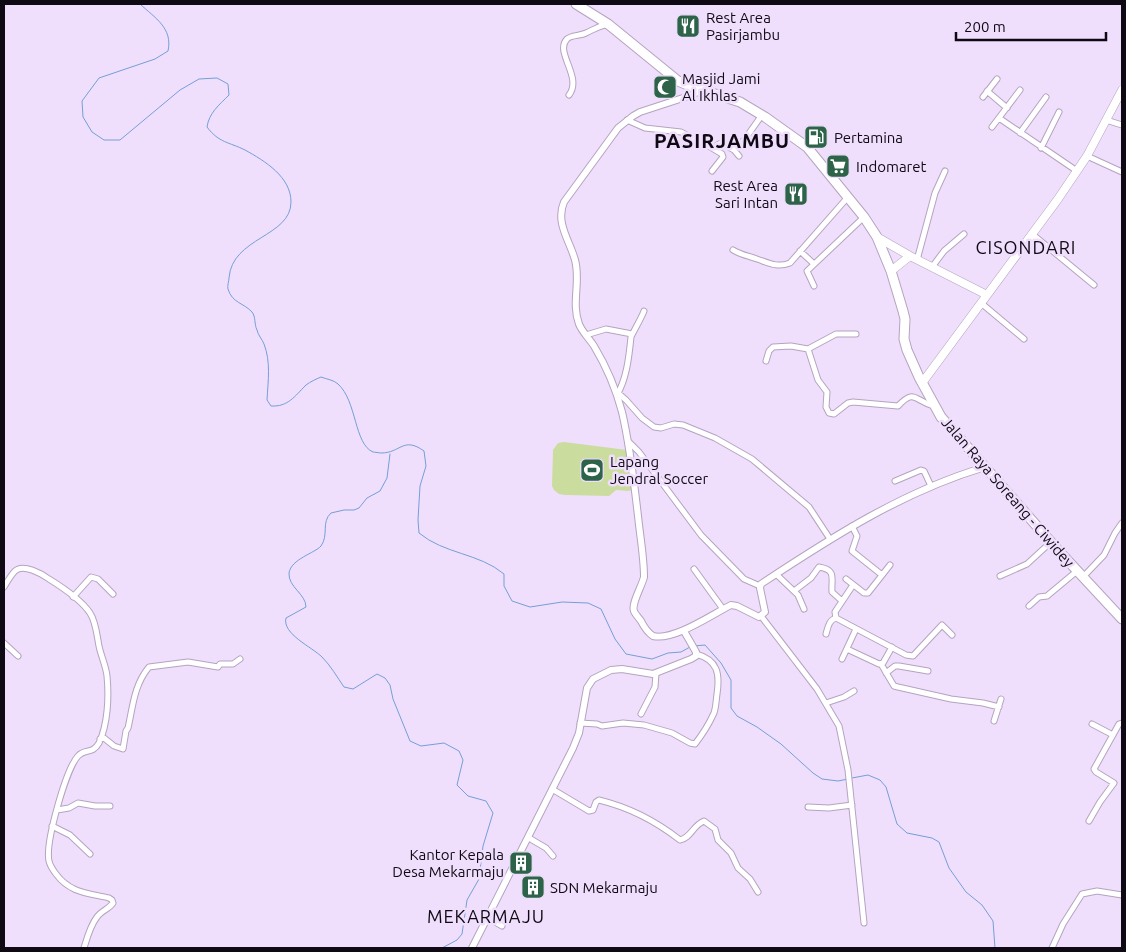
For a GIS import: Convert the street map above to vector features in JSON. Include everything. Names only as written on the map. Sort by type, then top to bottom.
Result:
[{"type":"highway","name":"Jalan Raya Soreang - Ciwidey","points":[[576,4],[608,24],[668,74],[690,86],[740,102],[762,115],[807,148],[864,217],[877,237],[891,271],[904,319],[904,340],[907,350],[934,406],[952,431],[1122,619]]},
{"type":"main road","points":[[922,383],[1077,171],[1122,90]]},
{"type":"main road","points":[[877,237],[913,258],[987,295]]},
{"type":"main road","points":[[891,271],[913,258]]},
{"type":"street","points":[[569,95],[573,87],[570,68],[563,51],[566,40],[570,37],[587,33],[595,27],[608,24]]},
{"type":"street","points":[[982,97],[996,79]]},
{"type":"street","points":[[702,90],[640,112],[618,128],[562,207],[562,225],[577,267],[576,299],[579,326],[595,348],[618,395],[631,457],[644,577],[641,590],[634,602],[634,611],[645,628],[653,636],[664,637],[684,631],[723,609],[734,605],[756,617],[761,616],[765,609],[760,586]]},
{"type":"street","points":[[992,127],[1020,90]]},
{"type":"street","points":[[987,91],[1007,108]]},
{"type":"street","points":[[1020,133],[1046,97]]},
{"type":"street","points":[[1042,148],[1059,112]]},
{"type":"street","points":[[734,150],[762,115]]},
{"type":"street","points":[[999,118],[1077,171]]},
{"type":"street","points":[[627,120],[646,128],[681,132],[712,148],[722,154],[723,158],[712,171]]},
{"type":"street","points":[[1106,120],[1122,125]]},
{"type":"street","points":[[712,148],[720,142],[734,150],[739,156]]},
{"type":"street","points":[[1087,156],[1122,172]]},
{"type":"street","points":[[913,258],[935,193],[945,171]]},
{"type":"street","points":[[733,250],[744,256],[778,266],[790,264],[848,197]]},
{"type":"street","points":[[814,286],[807,272],[864,217]]},
{"type":"street","points":[[932,267],[944,251],[964,234]]},
{"type":"street","points":[[1032,234],[1094,285]]},
{"type":"street","points":[[800,251],[814,264]]},
{"type":"street","points":[[981,303],[1024,339]]},
{"type":"street","points":[[618,395],[626,372],[632,334],[644,312]]},
{"type":"street","points":[[586,335],[606,329],[632,334]]},
{"type":"street","points":[[766,361],[769,351],[773,347],[791,346],[808,349],[836,334],[856,334]]},
{"type":"street","points":[[808,349],[818,380],[827,392],[826,407],[831,414],[838,412],[848,403],[873,402],[898,406],[904,399],[910,396],[914,396],[923,403],[934,406]]},
{"type":"street","points":[[618,395],[626,400],[654,427],[662,428],[674,424],[683,425],[715,438],[752,459],[809,507],[830,539]]},
{"type":"street","points":[[628,441],[639,452],[701,535],[744,579],[760,586]]},
{"type":"street","points":[[760,586],[852,526],[930,486],[985,467]]},
{"type":"street","points":[[895,481],[921,470],[924,471],[930,486]]},
{"type":"street","points":[[1029,606],[1039,597],[1047,596],[1080,574],[1104,555],[1122,523]]},
{"type":"street","points":[[852,526],[856,536],[852,552],[882,575]]},
{"type":"street","points":[[1000,576],[1027,564],[1051,542]]},
{"type":"street","points":[[846,580],[864,593],[868,593],[890,565]]},
{"type":"street","points":[[794,591],[811,578],[819,567],[824,568],[832,574],[832,592],[842,601]]},
{"type":"street","points":[[4,587],[16,570],[20,568],[49,579],[74,596],[92,616],[107,674],[106,711],[100,739],[94,750],[78,755],[73,763],[56,810],[49,840],[49,861],[61,881],[83,894],[110,898],[113,904],[97,916],[91,926],[84,948]]},
{"type":"street","points":[[694,569],[723,609]]},
{"type":"street","points":[[776,574],[800,598],[804,608]]},
{"type":"street","points":[[74,596],[91,577],[98,580],[113,594]]},
{"type":"street","points":[[836,618],[836,612],[853,585]]},
{"type":"street","points":[[761,616],[818,689],[839,726],[848,770],[864,923]]},
{"type":"street","points":[[836,618],[910,657],[915,668]]},
{"type":"street","points":[[826,634],[829,625],[836,618]]},
{"type":"street","points":[[910,657],[942,625],[952,635]]},
{"type":"street","points":[[842,659],[856,629]]},
{"type":"street","points":[[580,723],[602,726],[623,723],[644,725],[672,733],[695,744],[714,712],[718,680],[716,670],[711,662],[695,652],[684,631]]},
{"type":"street","points":[[4,643],[18,656]]},
{"type":"street","points":[[881,664],[892,647]]},
{"type":"street","points":[[847,649],[881,664],[894,686],[898,688],[951,699],[999,706]]},
{"type":"street","points":[[472,948],[577,740],[587,688],[593,678],[601,673],[616,670],[647,674],[656,673],[691,659],[695,652]]},
{"type":"street","points":[[100,739],[104,738],[114,746],[123,749],[135,690],[149,667],[188,662],[218,667],[220,664],[233,664],[240,659]]},
{"type":"street","points":[[886,673],[894,666],[928,670]]},
{"type":"street","points":[[641,714],[655,687],[656,673]]},
{"type":"street","points":[[826,703],[854,691]]},
{"type":"street","points":[[994,722],[1001,699]]},
{"type":"street","points":[[1089,821],[1100,802],[1114,785],[1113,782],[1094,769],[1119,724],[1122,723]]},
{"type":"street","points":[[1092,724],[1113,735]]},
{"type":"street","points":[[552,789],[589,812],[593,810],[599,800],[633,813],[667,829],[680,840],[687,838],[695,827],[704,821],[714,829],[718,840],[731,853],[738,868],[750,879],[758,892]]},
{"type":"street","points":[[56,810],[69,808],[78,803],[110,806]]},
{"type":"street","points":[[808,807],[829,808],[852,805]]},
{"type":"street","points":[[52,826],[70,835],[90,854]]},
{"type":"street","points":[[529,838],[546,848],[553,856]]},
{"type":"street","points":[[1052,948],[1063,924],[1082,894],[1097,891],[1122,895]]},
{"type":"street","points":[[488,918],[502,926]]},
{"type":"green space","name":"Lapang Jendral Soccer","points":[[564,442],[627,450],[632,490],[616,490],[609,496],[559,494],[552,486],[553,450],[558,443]]},
{"type":"waterway","points":[[140,4],[162,24],[168,36],[168,51],[155,59],[99,78],[82,101],[83,117],[92,132],[104,140],[120,140],[180,90],[199,79],[217,78],[228,84],[229,95],[212,113],[207,127],[220,139],[261,159],[282,177],[290,193],[291,202],[288,214],[282,223],[240,254],[233,264],[228,286],[232,297],[249,309],[254,316],[256,328],[268,358],[267,400],[271,406],[287,403],[306,385],[321,377],[338,384],[349,401],[362,440],[373,452],[393,451],[406,445],[411,445],[424,451],[426,466],[420,486],[419,533],[439,545],[484,562],[504,574],[504,586],[512,601],[530,607],[562,602],[588,603],[601,609],[615,639],[626,654],[652,659],[668,653],[681,652],[690,647]]},
{"type":"waterway","points":[[390,454],[387,478],[380,491],[367,498],[359,508],[331,513],[326,520],[325,537],[321,546],[298,560],[291,568],[289,578],[303,598],[306,607],[286,618],[286,624],[293,635],[325,660],[344,687],[353,689],[377,674],[385,678],[390,685],[393,699],[410,741],[421,746],[444,743],[459,751],[463,760],[457,785],[468,796],[486,801],[493,813],[483,846],[479,879],[467,900],[462,934],[457,940],[442,948]]},
{"type":"waterway","points":[[694,646],[705,645],[721,663],[731,680],[731,708],[737,716],[781,744],[822,779],[838,781],[848,779]]},
{"type":"waterway","points":[[852,778],[868,775],[880,780],[886,787],[897,824],[907,833],[932,838],[939,842],[949,868],[966,892],[982,905],[993,921],[995,948]]},
{"type":"place","name":"Rest Area Pasirjambu","points":[[688,26]]},
{"type":"place","name":"Masjid Jami Al Ikhlas","points":[[665,87]]},
{"type":"place","name":"Pertamina","points":[[816,137]]},
{"type":"place","name":"Indomaret","points":[[838,166]]},
{"type":"place","name":"Rest Area Sari Intan","points":[[796,194]]},
{"type":"place","name":"Lapang Jendral Soccer","points":[[592,470]]},
{"type":"place","name":"Kantor Kepala Desa Mekarmaju","points":[[521,863]]},
{"type":"place","name":"SDN Mekarmaju","points":[[533,887]]},
{"type":"district","name":"PASIRJAMBU","points":[[722,140]]},
{"type":"district","name":"CISONDARI","points":[[1026,247]]},
{"type":"district","name":"MEKARMAJU","points":[[486,916]]}]
